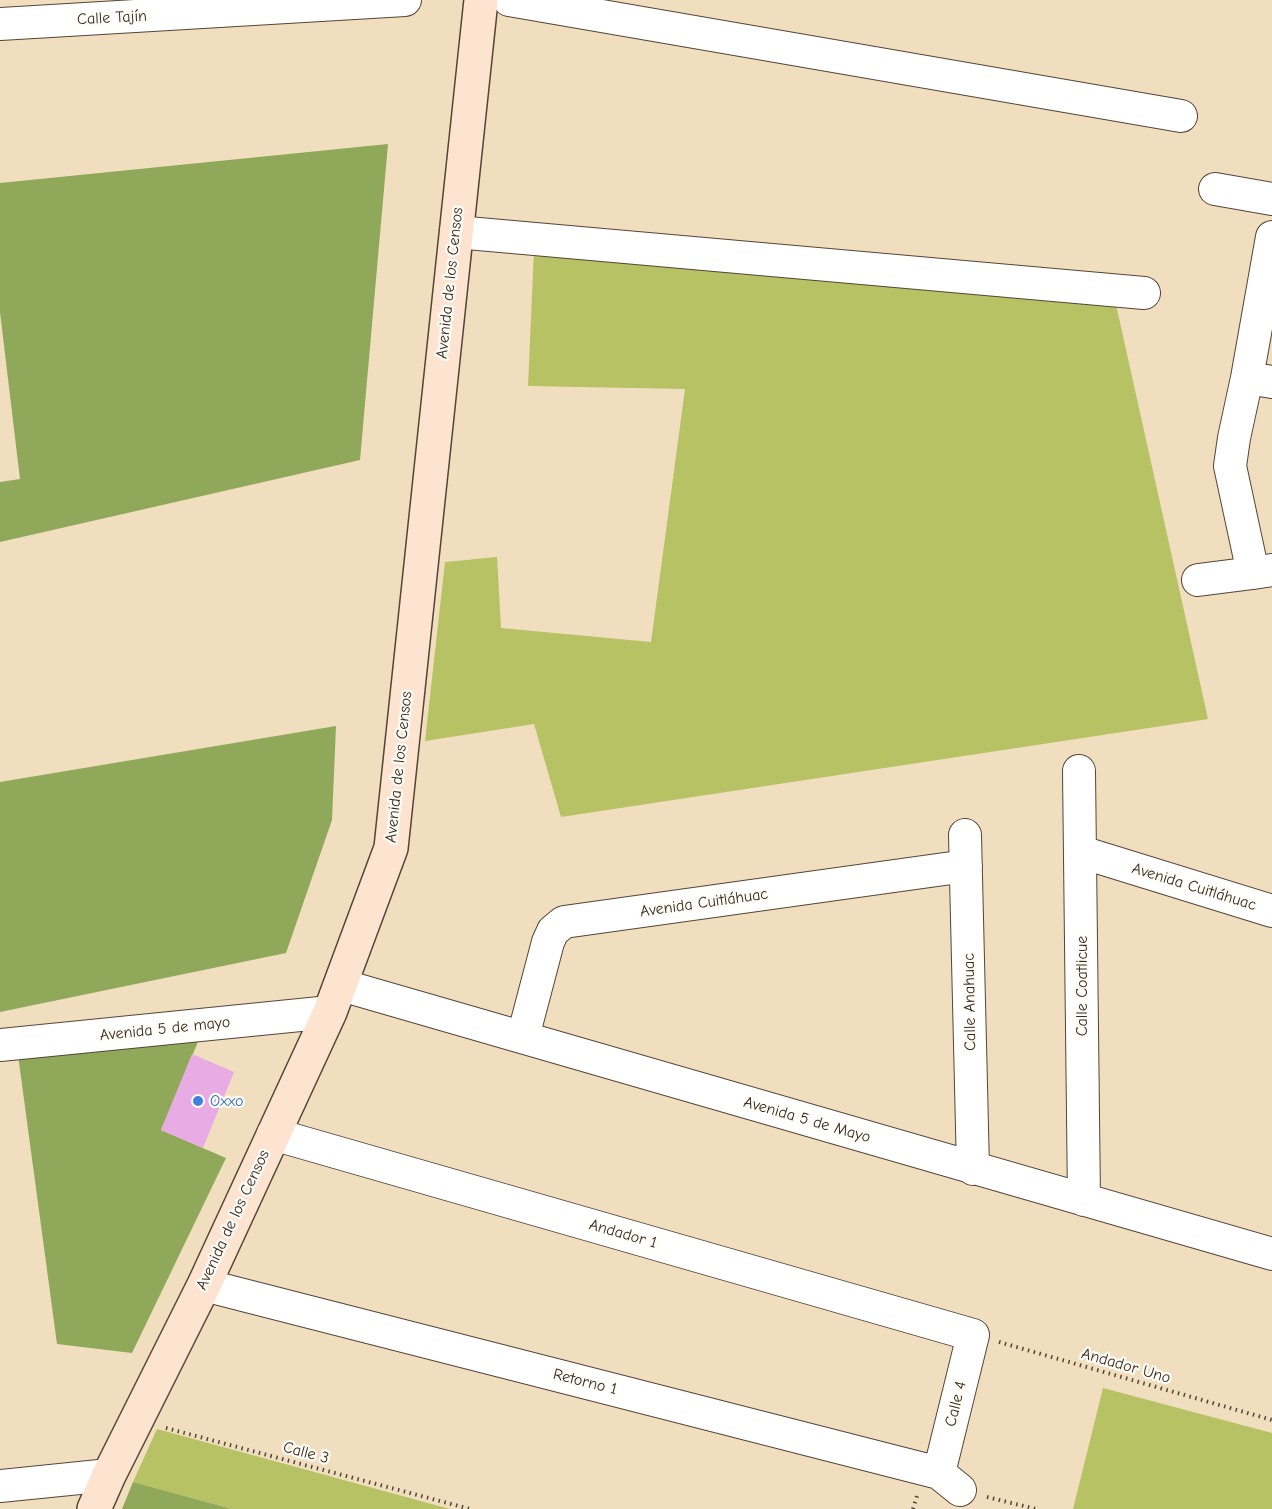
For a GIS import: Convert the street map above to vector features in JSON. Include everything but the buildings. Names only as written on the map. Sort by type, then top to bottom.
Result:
[{"type":"street","name":"Calle Tajín","points":[[0,24],[405,0]]},
{"type":"street","name":"Avenida de los Censos","points":[[94,1509],[108,1475],[204,1285],[336,998],[391,848],[481,0]]},
{"type":"street","points":[[509,0],[1180,116]]},
{"type":"street","points":[[1215,189],[1272,198]]},
{"type":"street","points":[[456,232],[1144,293]]},
{"type":"street","points":[[1198,580],[1263,571],[1230,466],[1234,438],[1260,380],[1272,237]]},
{"type":"street","name":"Calle Coatlicue","points":[[1079,771],[1084,1200]]},
{"type":"street","name":"Calle Anahuac","points":[[965,835],[973,1169]]},
{"type":"street","name":"Avenida Cuitláhuac","points":[[1081,852],[1272,911]]},
{"type":"street","name":"Avenida Cuitláhuac","points":[[523,1037],[548,942],[554,931],[564,922],[966,866]]},
{"type":"street","name":"Avenida 5 de Mayo","points":[[336,998],[523,1037],[1272,1254]]},
{"type":"street","name":"Avenida 5 de mayo","points":[[0,1045],[336,998]]},
{"type":"street","name":"Andador 1","points":[[273,1134],[973,1335]]},
{"type":"street","name":"Retorno 1","points":[[204,1285],[950,1481]]},
{"type":"street","name":"Calle 4","points":[[950,1481],[973,1335]]},
{"type":"street","points":[[0,1486],[108,1475]]},
{"type":"path","name":"Andador Uno","points":[[973,1335],[1272,1420]]},
{"type":"path","name":"Calle 3","points":[[136,1420],[470,1509]]},
{"type":"path","points":[[950,1481],[1036,1509]]},
{"type":"green space","points":[[388,144],[360,460],[0,542],[0,482],[20,479],[0,312],[0,183]]},
{"type":"green space","points":[[534,250],[1115,300],[1208,719],[561,817],[534,724],[425,741],[445,562],[497,557],[501,628],[651,642],[685,389],[528,386]]},
{"type":"green space","points":[[336,726],[332,820],[286,953],[0,1012],[0,782]]},
{"type":"green space","points":[[200,1037],[161,1130],[226,1158],[132,1353],[57,1344],[18,1055]]},
{"type":"green space","points":[[1103,1388],[1272,1433],[1272,1509],[1073,1509]]},
{"type":"green space","points":[[157,1429],[450,1509],[232,1509],[133,1482]]},
{"type":"green space","points":[[133,1482],[232,1509],[122,1509]]},
{"type":"place","name":"Oxxo","points":[[198,1101]]}]
